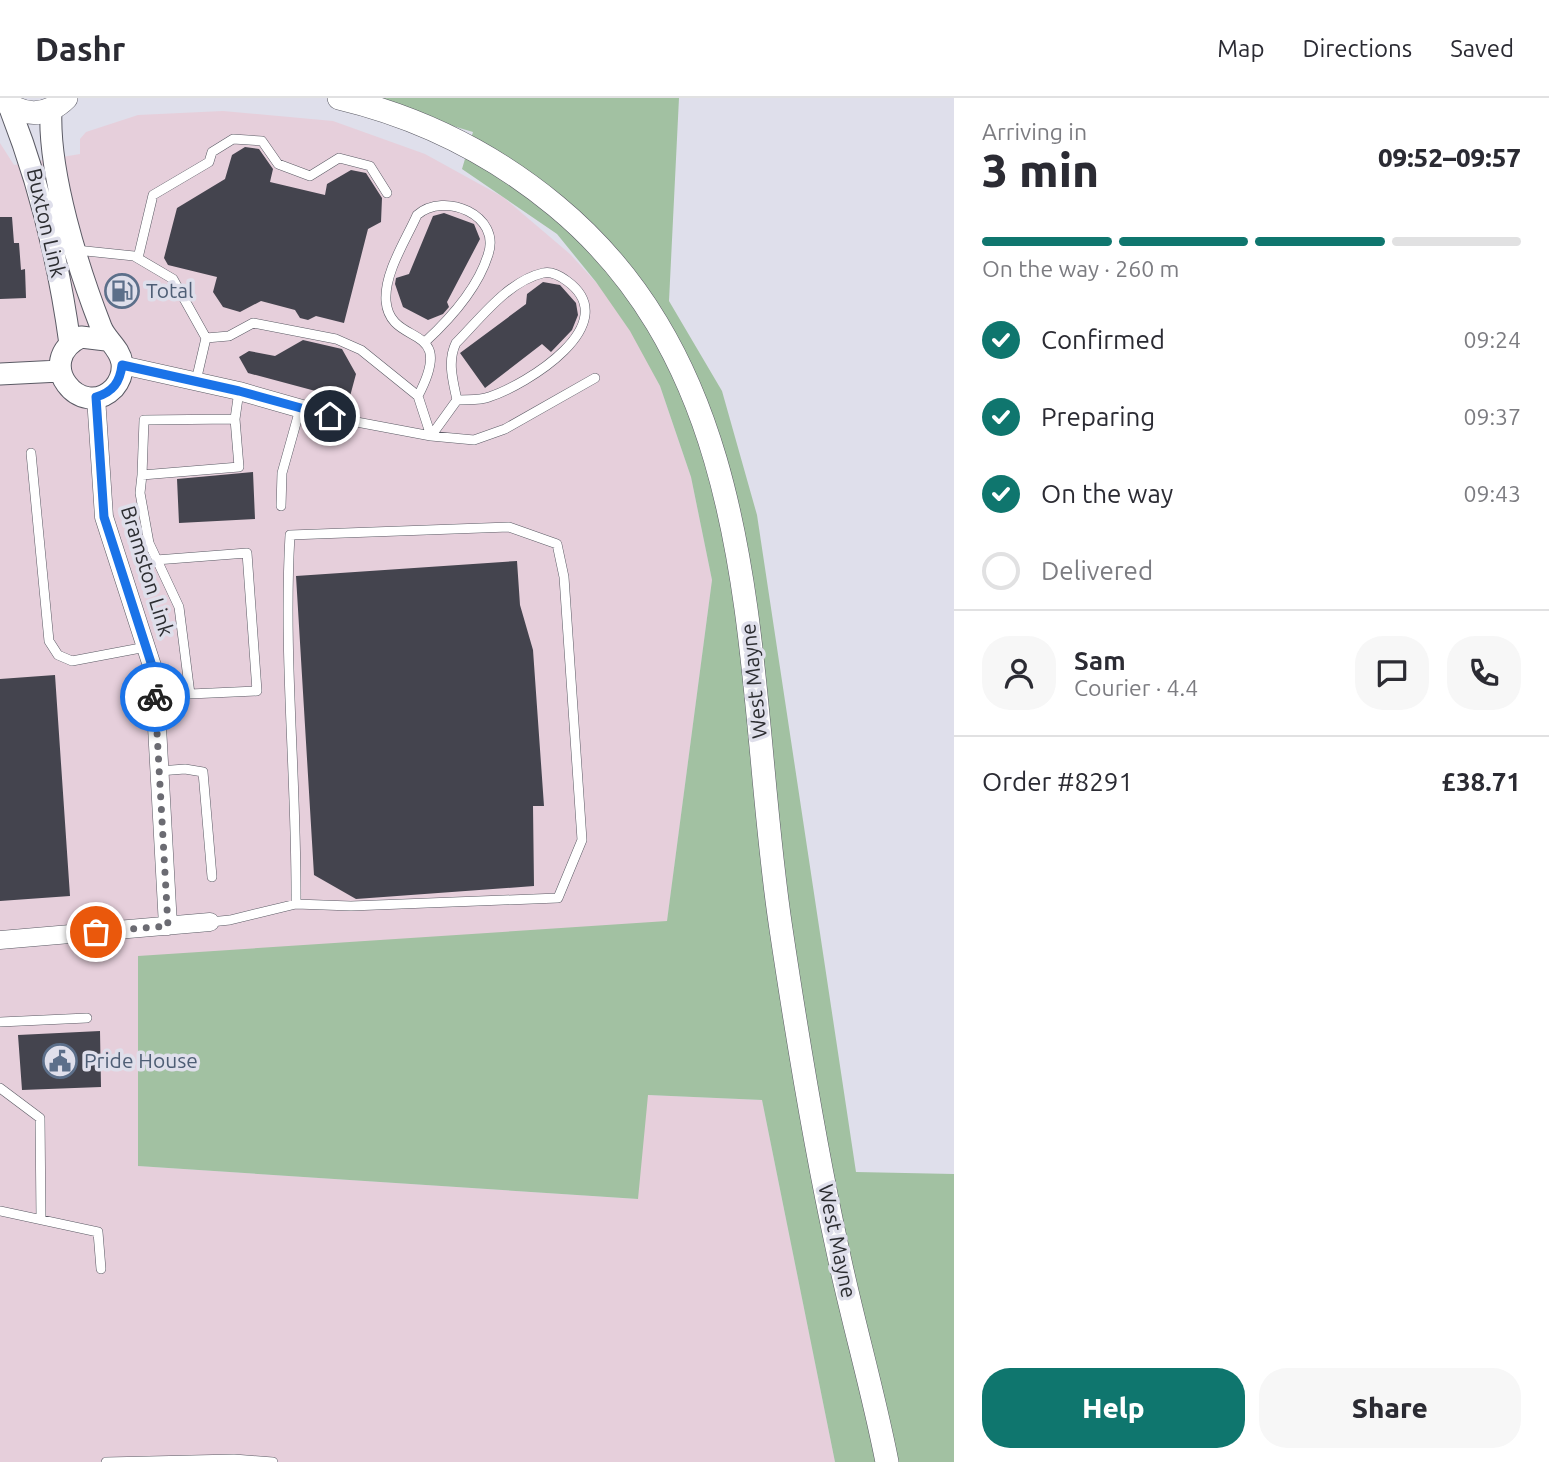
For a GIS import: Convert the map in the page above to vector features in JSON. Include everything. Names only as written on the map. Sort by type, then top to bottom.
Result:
[{"type":"main road","name":"West Mayne","points":[[339,98],[408,118],[470,147],[534,188],[571,219],[608,256],[654,318],[674,353],[705,424],[734,533],[743,589],[769,843],[803,1077],[836,1246],[887,1456]]},
{"type":"main road","points":[[5,102],[37,113],[63,101]]},
{"type":"street","name":"Buxton Link","points":[[63,101],[51,147],[90,302],[106,340]]},
{"type":"street","name":"Buxton Link","points":[[5,102],[31,160],[58,272],[70,344]]},
{"type":"street","points":[[88,336],[106,340],[116,348],[122,365],[118,382],[112,390],[96,397],[74,393],[66,386],[60,371],[61,358],[70,344],[88,336]]},
{"type":"street","points":[[122,365],[239,391],[300,410],[330,416]]},
{"type":"street","points":[[0,374],[60,371]]},
{"type":"street","name":"Bramston Link","points":[[96,397],[104,517],[154,672],[168,926]]},
{"type":"street","points":[[0,940],[210,922]]},
{"type":"lane","points":[[138,258],[153,195],[209,162],[212,152],[233,139],[262,141],[278,164],[310,176],[339,158],[370,166],[387,193]]},
{"type":"lane","points":[[418,397],[431,361],[425,342],[398,326],[389,316],[386,299],[388,278],[417,215],[425,208],[438,204],[455,207],[480,218],[488,228],[489,254],[455,312],[425,342]]},
{"type":"lane","points":[[76,250],[138,258],[173,279],[206,338],[196,382]]},
{"type":"lane","points":[[431,436],[457,400],[451,353],[466,333],[505,293],[529,279],[544,273],[556,274],[570,283],[582,299],[583,323],[578,336],[560,357],[503,392],[486,399],[457,400]]},
{"type":"lane","points":[[206,338],[229,336],[253,323],[336,338],[361,350],[418,397],[431,436]]},
{"type":"lane","points":[[330,416],[431,436],[474,440],[505,429],[595,378]]},
{"type":"lane","points":[[142,475],[239,467],[235,419],[239,391]]},
{"type":"lane","points":[[281,506],[282,473],[300,410]]},
{"type":"lane","points":[[156,559],[247,552],[257,691],[190,694],[179,607],[156,559],[149,543],[140,494],[144,420],[235,419]]},
{"type":"lane","points":[[31,453],[49,641],[58,655],[72,661],[146,647]]},
{"type":"lane","points":[[210,922],[230,920],[296,904],[351,906],[558,898],[582,840],[564,577],[556,544],[509,527],[290,535],[286,601],[297,821],[296,904]]},
{"type":"lane","points":[[159,771],[186,769],[203,772],[212,877]]},
{"type":"lane","points":[[0,1022],[87,1018]]},
{"type":"lane","points":[[0,1088],[40,1118],[41,1218]]},
{"type":"lane","points":[[0,1211],[98,1232],[101,1269]]},
{"type":"lane","points":[[106,1462],[234,1459],[273,1462]]},
{"type":"lane","points":[[214,1462],[234,1459]]},
{"type":"shaded area","points":[[223,111],[333,121],[425,154],[503,197],[570,254],[602,289],[637,341],[660,386],[691,477],[712,580],[667,922],[138,1166],[637,1199],[647,1095],[762,1100],[835,1462],[0,1462],[0,143],[14,165],[80,154],[80,139],[86,132],[138,115]]},
{"type":"green space","points":[[359,98],[679,98],[669,301],[722,391],[757,515],[856,1172],[954,1174],[954,1462],[835,1462],[762,1100],[648,1095],[638,1199],[138,1166],[138,956],[667,921],[712,580],[691,477],[660,386],[630,331],[596,282],[557,234],[462,169],[473,132]]},
{"type":"building","points":[[245,147],[259,149],[273,169],[270,182],[325,195],[327,184],[351,170],[366,173],[382,198],[381,222],[368,229],[344,323],[316,316],[308,320],[300,318],[295,310],[261,301],[240,312],[223,307],[213,292],[217,277],[168,265],[164,258],[177,208],[225,179],[232,155]]},
{"type":"building","points":[[444,213],[474,224],[480,239],[447,302],[449,307],[443,314],[428,320],[403,307],[395,284],[396,278],[409,274],[433,216]]},
{"type":"building","points":[[0,217],[12,217],[14,243],[19,243],[21,270],[25,269],[26,298],[0,299]]},
{"type":"building","points":[[543,282],[560,285],[576,303],[578,315],[572,330],[551,352],[542,344],[485,388],[460,353],[526,304],[527,294]]},
{"type":"building","points":[[303,340],[342,349],[356,374],[349,400],[248,373],[239,357],[249,351],[275,356]]},
{"type":"building","points":[[253,472],[255,519],[179,523],[177,479]]},
{"type":"building","points":[[517,561],[520,605],[533,650],[544,806],[533,806],[534,886],[356,899],[314,875],[296,576]]},
{"type":"building","points":[[55,675],[70,896],[0,901],[0,679]]},
{"type":"building","name":"Pride House","points":[[100,1031],[101,1087],[22,1090],[18,1035]]},
{"type":"way so far","points":[[96,932],[168,926],[155,697]]},
{"type":"place","name":"Total","points":[[122,291]]},
{"type":"place","name":"Pride House","points":[[60,1061]]},
{"type":"route","points":[[155,697],[154,672],[104,517],[102,444],[96,397],[112,390],[121,375],[122,365],[239,391],[300,410],[330,416]]}]
